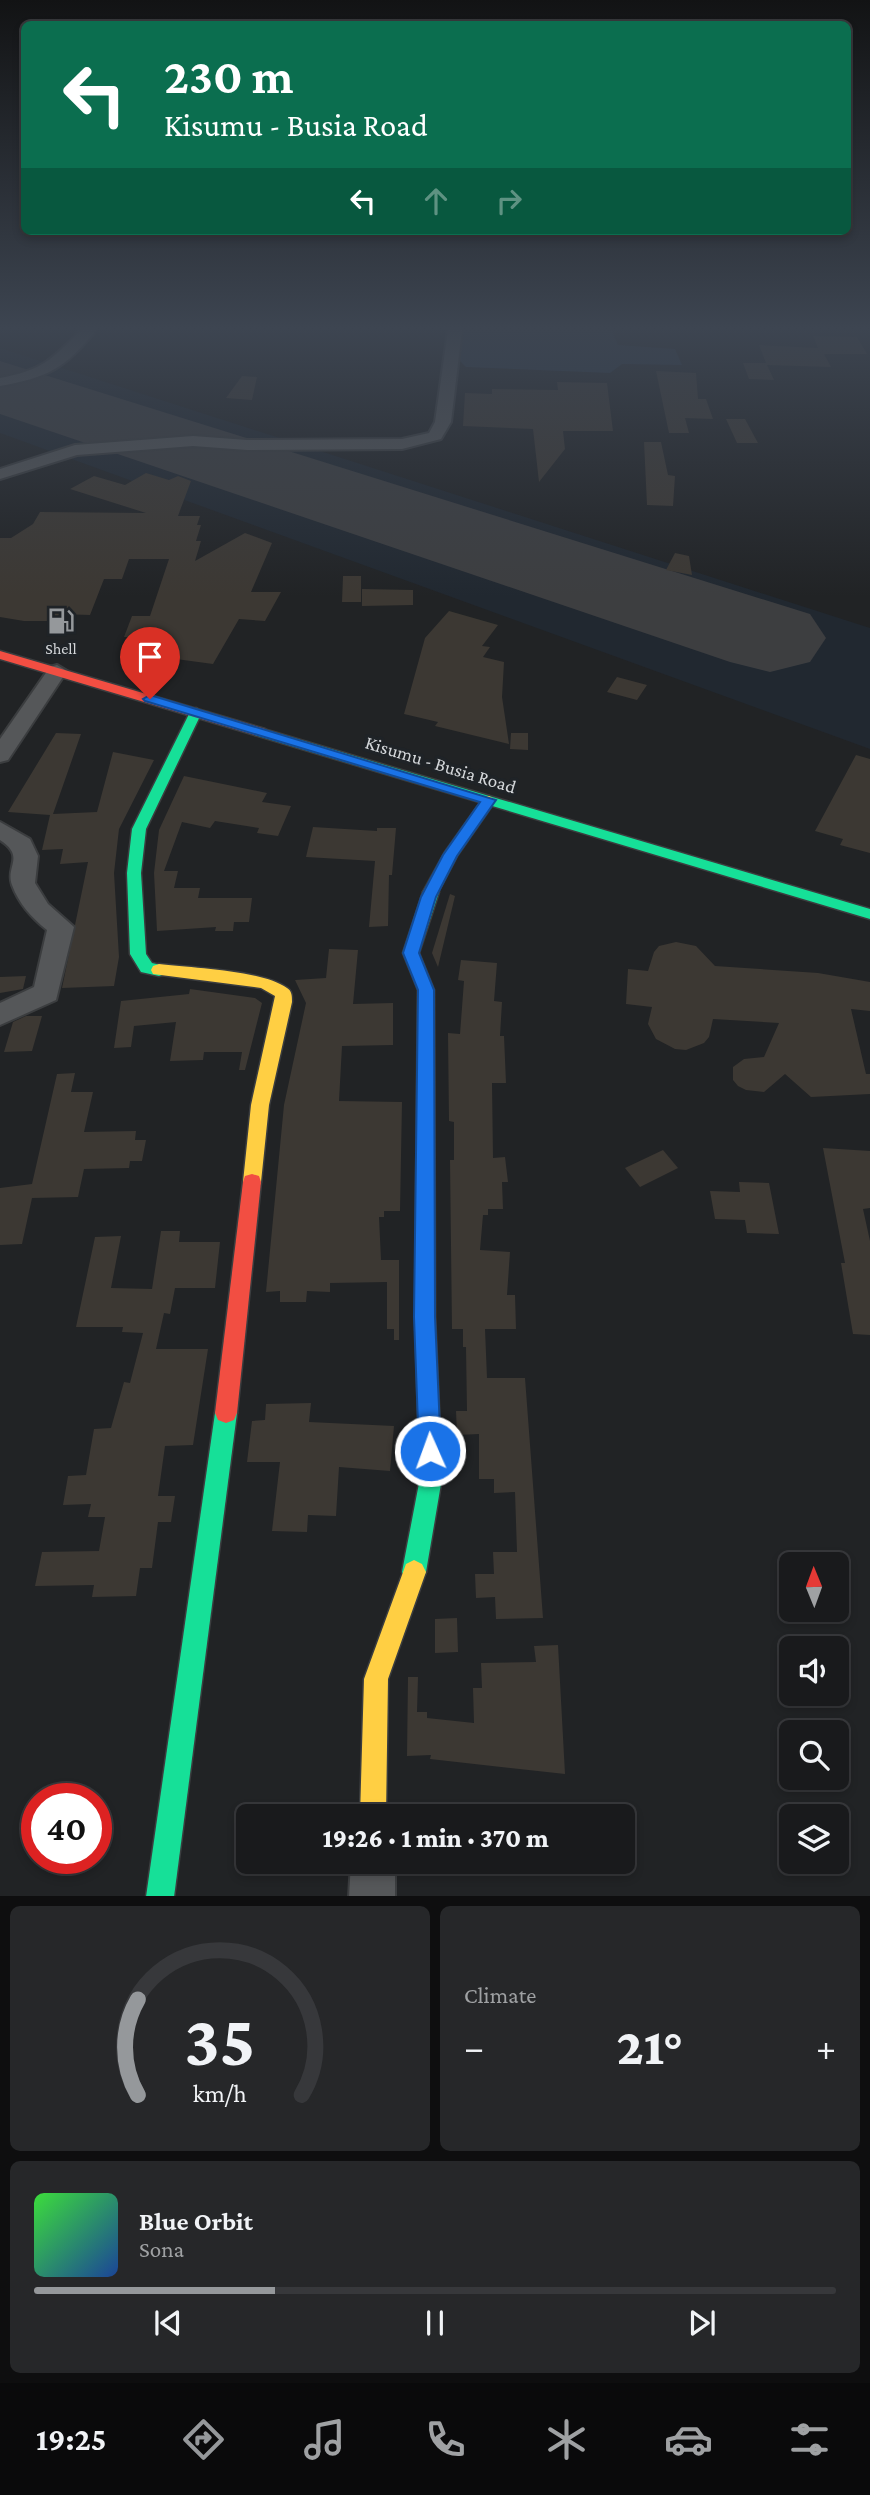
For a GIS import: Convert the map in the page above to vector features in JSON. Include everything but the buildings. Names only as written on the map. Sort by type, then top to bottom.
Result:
[{"type":"main road","name":"Kisumu - Busia Road","points":[[0,655],[870,914]]},
{"type":"main road","points":[[160,1896],[234,1351],[260,1105],[284,1002],[283,993],[264,984],[147,968],[138,954],[134,873],[139,829],[196,712]]},
{"type":"main road","points":[[373,1804],[376,1679],[415,1570],[431,1478],[425,1317],[426,990],[411,953],[428,897],[450,855],[489,800]]},
{"type":"street","points":[[0,474],[75,450],[193,441],[247,445],[402,444],[435,436],[443,418]]},
{"type":"street","points":[[0,755],[57,671]]},
{"type":"street","points":[[0,830],[20,840],[27,854],[23,883],[39,910],[61,927],[46,993],[0,1015]]},
{"type":"street","points":[[372,1896],[373,1874]]},
{"type":"shaded area","points":[[0,418],[219,418],[870,628],[870,749],[0,433]]},
{"type":"runway","points":[[99,418],[770,638]]},
{"type":"traffic: fast","points":[[159,970],[147,968],[138,954],[134,873],[139,829],[196,712]]},
{"type":"traffic: fast","points":[[260,732],[870,914]]},
{"type":"traffic: fast","points":[[414,1572],[431,1478],[425,1316],[426,990],[411,953],[431,892]]},
{"type":"traffic: fast","points":[[160,1896],[226,1413]]},
{"type":"traffic: slow","points":[[431,892],[450,855],[489,800]]},
{"type":"traffic: slow","points":[[159,970],[264,983],[283,993],[284,1002],[260,1105],[252,1182]]},
{"type":"traffic: slow","points":[[373,1804],[376,1679],[414,1572]]},
{"type":"traffic: jam","points":[[0,655],[260,732]]},
{"type":"traffic: jam","points":[[226,1413],[252,1182]]},
{"type":"place","name":"Shell","points":[[61,621]]},
{"type":"route","points":[[150,699],[489,800],[450,855],[428,897],[411,953],[426,990],[427,1143],[424,1220],[430,1451]]}]
